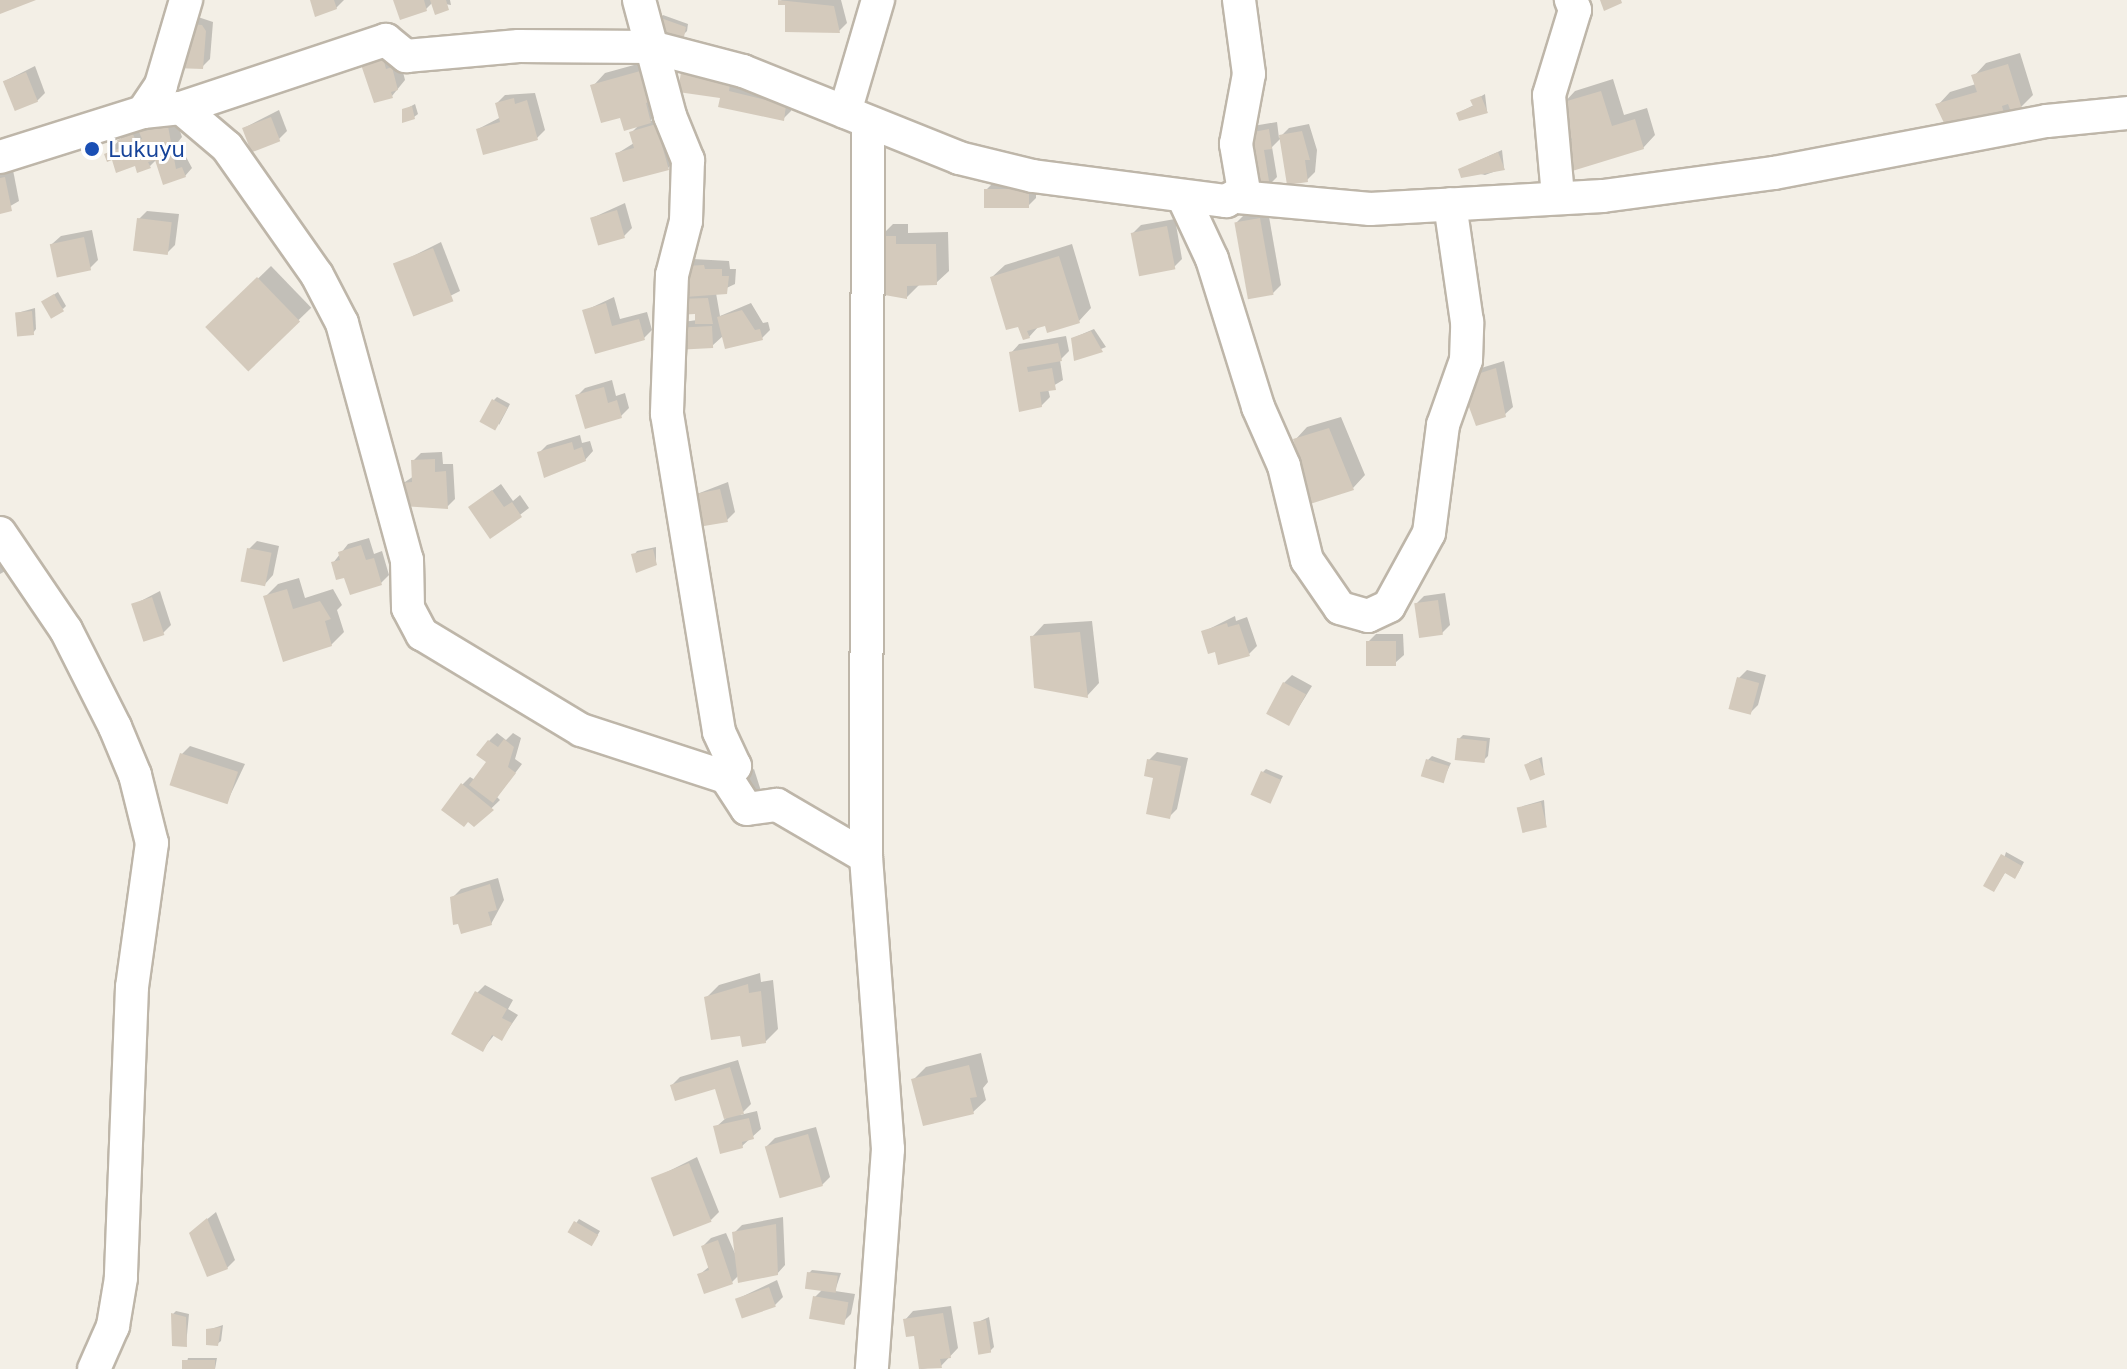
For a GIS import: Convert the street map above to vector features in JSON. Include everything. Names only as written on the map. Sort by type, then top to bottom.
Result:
[{"type":"street","points":[[143,112],[161,85],[186,0]]},
{"type":"street","points":[[639,0],[688,160],[686,221],[672,275],[667,414],[719,732],[735,766],[726,777]]},
{"type":"street","points":[[872,1369],[888,1116],[866,857],[856,118],[878,0]]},
{"type":"street","points":[[1238,197],[1244,191],[1236,144],[1249,74],[1239,0]]},
{"type":"street","points":[[1558,196],[1549,95],[1575,10],[1571,0]]},
{"type":"street","points":[[0,157],[143,112],[181,108],[386,40],[406,56],[492,47],[651,47],[743,71],[959,158],[1033,176],[1184,199],[1281,198],[1327,208],[1603,196],[1774,173],[2047,121],[2127,113]]},
{"type":"street","points":[[181,108],[227,147],[337,311],[402,537],[408,608],[422,634],[581,730],[726,777],[747,809],[777,805],[866,857]]},
{"type":"street","points":[[1184,199],[1212,259],[1258,407],[1284,466],[1307,560],[1340,608],[1368,616],[1389,606],[1429,533],[1445,416],[1466,360],[1467,322],[1450,204]]},
{"type":"street","points":[[0,533],[66,630],[115,727],[135,775],[152,843],[132,987],[121,1278],[113,1326],[94,1369]]},
{"type":"building","points":[[0,0],[36,0],[0,14]]},
{"type":"building","points":[[310,0],[334,0],[337,9],[315,17]]},
{"type":"building","points":[[393,0],[424,0],[427,11],[400,20]]},
{"type":"building","points":[[430,0],[446,0],[449,10],[435,15]]},
{"type":"building","points":[[778,0],[834,6],[840,33],[785,32],[785,5],[778,5]]},
{"type":"building","points":[[1600,0],[1621,0],[1622,3],[1604,11]]},
{"type":"building","points":[[658,17],[686,27],[684,37],[656,32]]},
{"type":"building","points":[[188,24],[202,25],[206,31],[203,69],[174,68]]},
{"type":"building","points":[[356,50],[383,57],[386,69],[392,67],[398,90],[391,92],[393,98],[374,103]]},
{"type":"building","points":[[2008,64],[2022,109],[2011,112],[2008,104],[2002,106],[2007,124],[1952,140],[1935,104],[1977,92],[1971,75]]},
{"type":"building","points":[[682,65],[732,72],[729,91],[786,105],[784,121],[718,107],[720,98],[678,92]]},
{"type":"building","points":[[651,68],[660,99],[646,103],[651,123],[624,131],[620,118],[601,123],[590,85]]},
{"type":"building","points":[[26,72],[38,102],[15,111],[3,81]]},
{"type":"building","points":[[1601,91],[1612,126],[1635,119],[1644,149],[1569,172],[1560,144],[1572,140],[1560,103]]},
{"type":"building","points":[[1481,96],[1488,113],[1459,121],[1456,113],[1473,106],[1470,100]]},
{"type":"building","points":[[514,98],[515,104],[527,100],[538,140],[483,155],[476,129],[500,122],[495,103]]},
{"type":"building","points":[[412,106],[415,119],[402,123],[402,109]]},
{"type":"building","points":[[271,117],[280,141],[251,152],[242,128]]},
{"type":"building","points":[[656,124],[669,170],[623,182],[615,153],[634,148],[629,132]]},
{"type":"building","points":[[168,126],[176,169],[182,167],[186,177],[163,185],[155,160],[148,162],[151,168],[137,173],[135,166],[116,173],[112,160],[107,162],[104,154],[120,148],[117,140],[133,134],[136,141],[142,139],[139,132]]},
{"type":"building","points":[[1269,129],[1272,149],[1264,150],[1270,187],[1252,189],[1243,134]]},
{"type":"building","points":[[1302,131],[1310,160],[1305,160],[1308,182],[1287,185],[1279,135]]},
{"type":"building","points":[[1498,152],[1505,170],[1461,178],[1458,169]]},
{"type":"building","points":[[5,177],[12,211],[0,214],[0,178]]},
{"type":"building","points":[[984,189],[1029,189],[1029,208],[984,208]]},
{"type":"building","points":[[617,210],[625,238],[598,246],[590,218]]},
{"type":"building","points":[[137,218],[172,222],[168,255],[133,251]]},
{"type":"building","points":[[1260,218],[1274,295],[1248,299],[1234,223]]},
{"type":"building","points":[[1167,226],[1175,269],[1139,276],[1131,233]]},
{"type":"building","points":[[878,236],[896,236],[896,244],[936,244],[937,285],[907,286],[907,299],[879,294]]},
{"type":"building","points":[[84,237],[91,270],[57,278],[50,244]]},
{"type":"building","points":[[433,248],[453,301],[413,317],[393,263]]},
{"type":"building","points":[[1059,256],[1080,323],[1047,333],[1045,326],[1027,331],[1030,338],[1023,340],[1018,327],[1006,330],[990,277]]},
{"type":"building","points":[[704,265],[705,269],[722,269],[722,276],[729,276],[727,294],[685,297],[683,266]]},
{"type":"building","points":[[257,277],[300,322],[248,372],[205,327]]},
{"type":"building","points":[[54,294],[64,311],[51,319],[41,302]]},
{"type":"building","points":[[708,298],[713,324],[695,324],[695,314],[676,315],[676,299]]},
{"type":"building","points":[[606,303],[612,326],[639,319],[645,340],[595,354],[582,310]]},
{"type":"building","points":[[742,310],[755,330],[760,329],[763,340],[725,349],[717,317]]},
{"type":"building","points":[[32,311],[34,335],[17,336],[15,312]]},
{"type":"building","points":[[712,326],[713,348],[674,350],[673,328]]},
{"type":"building","points":[[1091,331],[1103,352],[1074,361],[1071,338]]},
{"type":"building","points":[[1058,343],[1062,361],[1027,367],[1028,372],[1052,368],[1056,390],[1040,392],[1042,407],[1019,412],[1009,352]]},
{"type":"building","points":[[1496,368],[1506,417],[1476,426],[1469,407],[1460,409],[1468,377]]},
{"type":"building","points":[[604,387],[608,403],[617,400],[622,418],[585,429],[575,395]]},
{"type":"building","points":[[492,399],[508,408],[495,430],[479,422]]},
{"type":"building","points":[[1329,428],[1354,490],[1310,504],[1288,458],[1298,455],[1293,439]]},
{"type":"building","points":[[572,442],[574,450],[582,447],[586,461],[544,478],[537,452]]},
{"type":"building","points":[[435,459],[435,472],[446,471],[448,509],[402,506],[400,483],[412,482],[411,460]]},
{"type":"building","points":[[720,489],[728,522],[692,528],[695,494]]},
{"type":"building","points":[[492,490],[504,507],[512,502],[522,517],[490,539],[468,507]]},
{"type":"building","points":[[361,545],[366,560],[374,558],[382,585],[350,595],[344,578],[336,580],[331,562],[340,560],[338,552]]},
{"type":"building","points":[[247,548],[272,553],[265,586],[241,581]]},
{"type":"building","points":[[653,549],[657,565],[636,573],[631,554]]},
{"type":"building","points":[[287,589],[293,609],[320,601],[331,619],[325,621],[332,646],[283,662],[263,596]]},
{"type":"building","points":[[152,597],[164,635],[143,642],[131,604]]},
{"type":"building","points":[[1438,600],[1443,635],[1419,638],[1414,603]]},
{"type":"building","points":[[1227,623],[1228,627],[1239,624],[1250,656],[1218,665],[1215,652],[1208,654],[1201,631]]},
{"type":"building","points":[[1080,632],[1088,698],[1034,688],[1030,636]]},
{"type":"building","points":[[1366,641],[1396,641],[1396,666],[1366,666]]},
{"type":"building","points":[[1737,677],[1759,683],[1751,715],[1728,709]]},
{"type":"building","points":[[1283,682],[1306,694],[1289,726],[1266,714]]},
{"type":"building","points":[[1457,738],[1487,741],[1485,763],[1455,760]]},
{"type":"building","points":[[504,739],[514,747],[508,767],[516,773],[493,803],[469,785],[486,762],[476,755],[488,740],[498,747]]},
{"type":"building","points":[[180,753],[238,772],[228,804],[169,785]]},
{"type":"building","points":[[1147,759],[1181,766],[1170,819],[1146,814],[1153,778],[1144,776]]},
{"type":"building","points":[[1426,759],[1449,766],[1444,783],[1421,776]]},
{"type":"building","points":[[1539,759],[1545,775],[1530,781],[1524,765]]},
{"type":"building","points":[[1261,771],[1281,780],[1271,804],[1250,795]]},
{"type":"building","points":[[461,783],[494,810],[474,827],[468,822],[464,827],[441,810]]},
{"type":"building","points":[[1541,802],[1547,827],[1522,833],[1517,808]]},
{"type":"building","points":[[2001,854],[2022,866],[2015,879],[2005,873],[1994,892],[1983,886]]},
{"type":"building","points":[[490,884],[497,910],[488,912],[492,925],[461,934],[458,924],[453,925],[450,897]]},
{"type":"building","points":[[748,984],[749,993],[761,991],[766,1043],[742,1047],[740,1036],[711,1040],[704,997]]},
{"type":"building","points":[[475,991],[507,1009],[502,1018],[512,1023],[502,1041],[492,1035],[483,1052],[451,1034]]},
{"type":"building","points":[[969,1065],[977,1097],[970,1098],[974,1114],[923,1126],[911,1079]]},
{"type":"building","points":[[730,1067],[744,1114],[724,1119],[715,1089],[675,1101],[670,1085]]},
{"type":"building","points":[[749,1118],[754,1139],[742,1142],[743,1148],[720,1154],[713,1126]]},
{"type":"building","points":[[808,1134],[823,1186],[780,1198],[765,1146]]},
{"type":"building","points":[[689,1163],[712,1222],[673,1237],[651,1178]]},
{"type":"building","points":[[207,1218],[228,1269],[207,1277],[189,1233]]},
{"type":"building","points":[[574,1221],[598,1235],[592,1246],[568,1232]]},
{"type":"building","points":[[776,1224],[778,1275],[738,1283],[732,1232]]},
{"type":"building","points":[[718,1240],[733,1284],[704,1294],[697,1274],[709,1270],[701,1246]]},
{"type":"building","points":[[807,1272],[838,1276],[836,1293],[805,1289]]},
{"type":"building","points":[[769,1287],[776,1307],[742,1319],[735,1299]]},
{"type":"building","points":[[813,1296],[848,1302],[844,1325],[809,1319]]},
{"type":"building","points":[[171,1313],[186,1317],[187,1347],[172,1346]]},
{"type":"building","points":[[943,1313],[951,1358],[940,1359],[942,1368],[919,1369],[914,1336],[906,1337],[903,1319]]},
{"type":"building","points":[[986,1320],[991,1353],[978,1355],[973,1322]]},
{"type":"building","points":[[221,1327],[218,1346],[206,1345],[206,1329]]},
{"type":"building","points":[[182,1360],[215,1360],[215,1369],[182,1369]]},
{"type":"place","name":"Lukuyu","points":[[92,149]]}]
